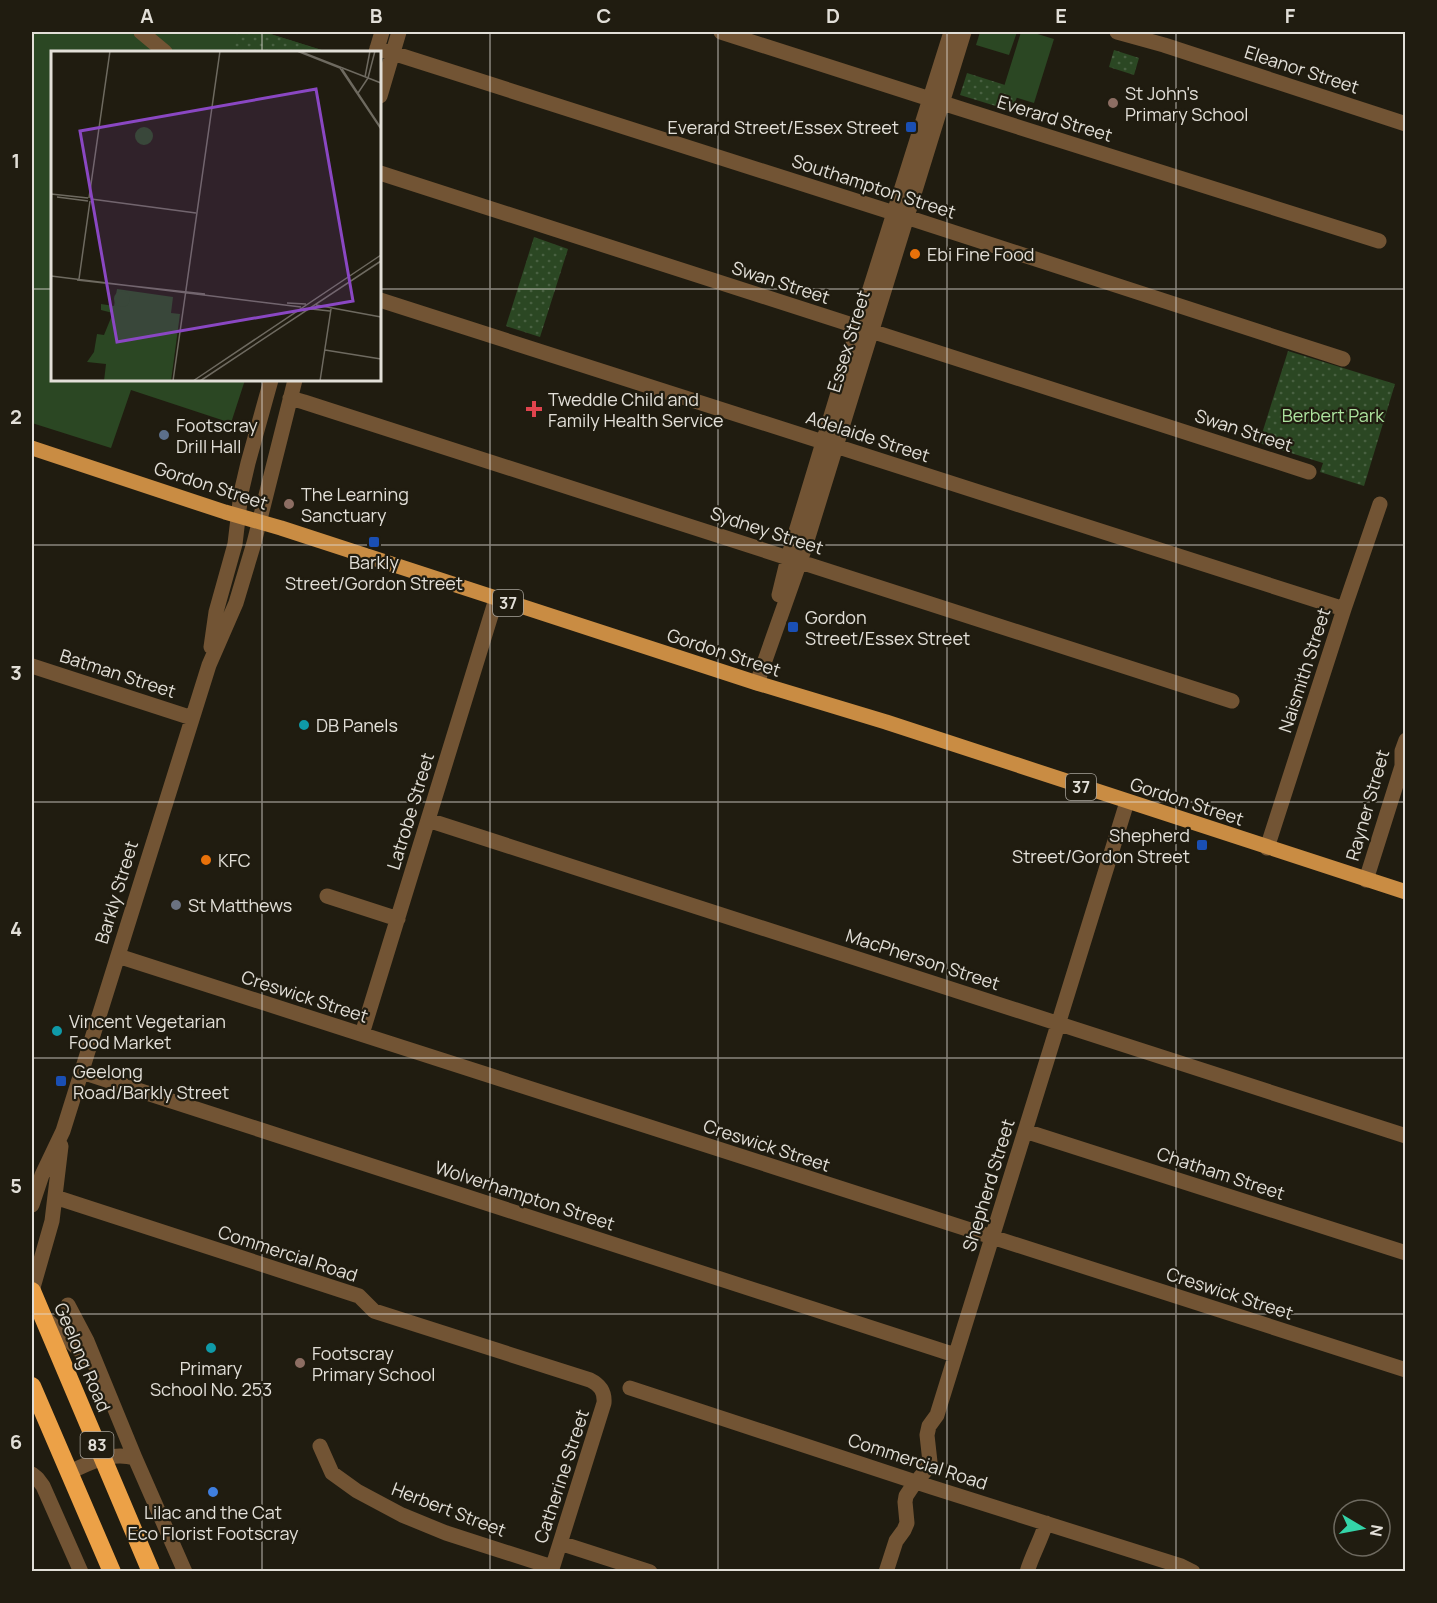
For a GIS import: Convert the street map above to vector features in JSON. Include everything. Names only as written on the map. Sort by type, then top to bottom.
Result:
[{"type":"highway","name":"Geelong Road","points":[[32,1291],[151,1572]]},
{"type":"highway","name":"83","points":[[32,1386],[112,1572]]},
{"type":"main road","name":"Gordon Street","points":[[32,448],[757,683],[886,722],[1406,892]]},
{"type":"street","points":[[141,32],[164,51]]},
{"type":"street","points":[[377,50],[382,32]]},
{"type":"street","points":[[381,93],[399,32]]},
{"type":"street","name":"Everard Street","points":[[721,32],[1379,241]]},
{"type":"street","name":"Essex Street","points":[[757,683],[936,101],[951,32]]},
{"type":"street","name":"Essex Street","points":[[936,101],[964,32]]},
{"type":"street","name":"Eleanor Street","points":[[1117,32],[1164,45],[1406,124]]},
{"type":"street","name":"Southampton Street","points":[[377,50],[393,52],[1343,359]]},
{"type":"street","name":"Swan Street","points":[[381,173],[1309,472]]},
{"type":"street","name":"Adelaide Street","points":[[381,300],[1344,609]]},
{"type":"street","name":"Barkly Street","points":[[209,665],[216,612],[235,544],[241,493],[272,381]]},
{"type":"street","name":"Barkly Street","points":[[32,1205],[36,1182],[63,1131],[209,665],[236,603],[295,381]]},
{"type":"street","name":"Sydney Street","points":[[290,398],[1232,701]]},
{"type":"street","name":"Naismith Street","points":[[1267,848],[1380,504]]},
{"type":"street","name":"Latrobe Street","points":[[362,1034],[496,599]]},
{"type":"street","name":"Batman Street","points":[[32,666],[192,718]]},
{"type":"street","name":"Rayner Street","points":[[1366,879],[1402,766],[1402,751],[1406,740]]},
{"type":"street","name":"Shepherd Street","points":[[886,1572],[896,1541],[906,1525],[906,1497],[930,1462],[928,1428],[937,1415],[1127,802]]},
{"type":"street","name":"MacPherson Street","points":[[428,819],[1406,1136]]},
{"type":"street","points":[[327,896],[398,919]]},
{"type":"street","name":"Creswick Street","points":[[118,956],[1406,1370]]},
{"type":"street","name":"Wolverhampton Street","points":[[82,1072],[955,1355]]},
{"type":"street","name":"Barkly Street","points":[[32,1291],[52,1221],[63,1131]]},
{"type":"street","name":"Chatham Street","points":[[1025,1131],[1406,1253]]},
{"type":"street","name":"Commercial Road","points":[[55,1197],[359,1296],[374,1311],[590,1380],[603,1392]]},
{"type":"street","points":[[68,1305],[87,1341],[185,1572]]},
{"type":"street","points":[[44,1318],[98,1368]]},
{"type":"street","name":"Commercial Road","points":[[630,1388],[1181,1566],[1193,1572]]},
{"type":"street","name":"Catherine Street","points":[[552,1569],[604,1403],[603,1392]]},
{"type":"street","name":"Herbert Street","points":[[320,1446],[332,1473],[357,1491],[402,1515],[446,1533],[552,1569]]},
{"type":"street","points":[[69,1472],[102,1458],[124,1455],[135,1458]]},
{"type":"street","points":[[32,1474],[43,1486],[81,1572]]},
{"type":"street","points":[[1027,1572],[1046,1523]]},
{"type":"street","points":[[560,1543],[650,1572]]},
{"type":"green space","points":[[32,32],[264,32],[325,51],[51,51],[51,381],[245,381],[231,423],[131,390],[111,448],[32,423]]},
{"type":"green space","points":[[237,32],[264,32],[325,51],[229,51]]},
{"type":"green space","points":[[980,32],[1017,32],[1009,55],[976,45]]},
{"type":"green space","points":[[1021,32],[1031,32],[1054,39],[1034,103],[1002,93]]},
{"type":"green space","points":[[1114,50],[1139,58],[1134,75],[1109,67]]},
{"type":"green space","points":[[967,73],[1005,85],[1003,93],[1017,97],[1012,111],[960,95]]},
{"type":"green space","points":[[534,237],[568,249],[540,337],[506,326]]},
{"type":"green space","name":"Berbert Park","points":[[1288,351],[1395,384],[1364,486],[1320,472],[1323,463],[1259,443]]},
{"type":"place","name":"St John's Primary School","points":[[1113,103]]},
{"type":"place","name":"Everard Street/Essex Street","points":[[911,127]]},
{"type":"place","name":"Ebi Fine Food","points":[[915,254]]},
{"type":"place","name":"Tweddle Child and Family Health Service","points":[[534,409]]},
{"type":"place","name":"Footscray Drill Hall","points":[[164,435]]},
{"type":"place","name":"The Learning Sanctuary","points":[[289,504]]},
{"type":"place","name":"Barkly Street/Gordon Street","points":[[374,542]]},
{"type":"place","name":"Gordon Street/Essex Street","points":[[793,627]]},
{"type":"place","name":"DB Panels","points":[[304,725]]},
{"type":"place","name":"Shepherd Street/Gordon Street","points":[[1202,845]]},
{"type":"place","name":"KFC","points":[[206,860]]},
{"type":"place","name":"St Matthews","points":[[176,905]]},
{"type":"place","name":"Vincent Vegetarian Food Market","points":[[57,1031]]},
{"type":"place","name":"Geelong Road/Barkly Street","points":[[61,1081]]},
{"type":"place","name":"Primary School No. 253","points":[[211,1348]]},
{"type":"place","name":"Footscray Primary School","points":[[300,1363]]},
{"type":"place","name":"Lilac and the Cat Eco Florist Footscray","points":[[213,1492]]}]
